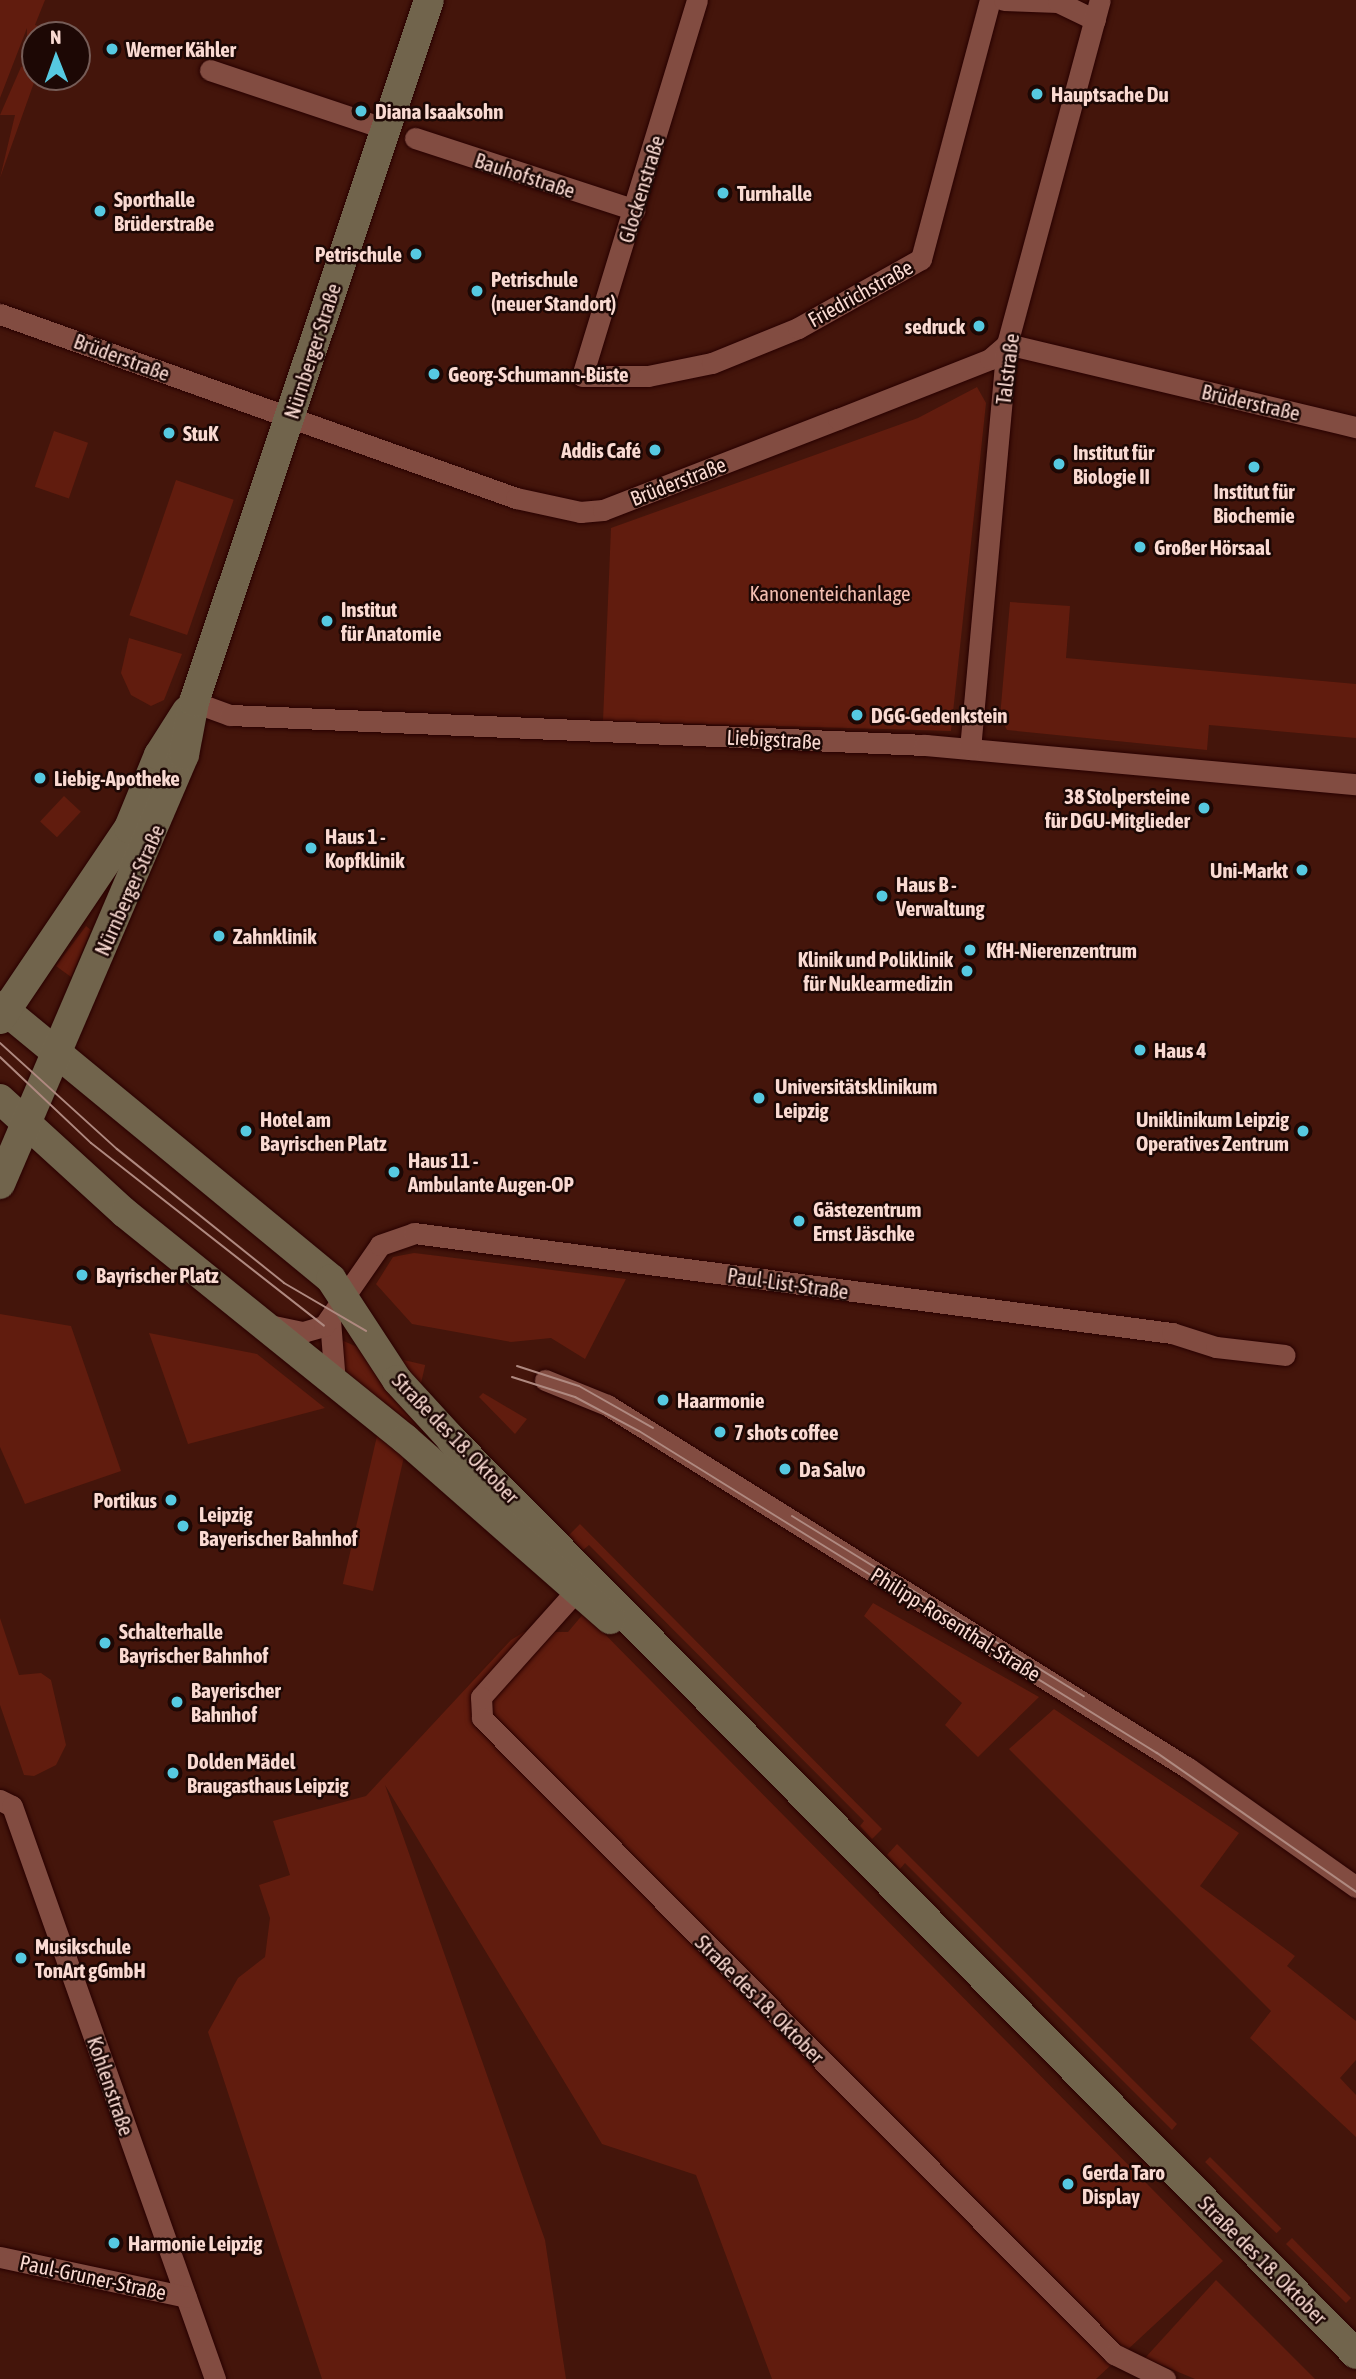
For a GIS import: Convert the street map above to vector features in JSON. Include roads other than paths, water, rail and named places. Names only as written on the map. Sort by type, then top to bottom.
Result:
[{"type":"main road","name":"Nürnberger Straße","points":[[57,1055],[168,800],[194,702],[429,0]]},
{"type":"main road","name":"Nürnberger Straße","points":[[2,1011],[129,828],[159,755],[194,702]]},
{"type":"main road","points":[[0,1184],[57,1055],[2,1011]]},
{"type":"main road","name":"Straße des 18. Oktober","points":[[57,1055],[120,1108],[338,1307],[397,1380],[666,1661],[1356,2354]]},
{"type":"main road","points":[[0,1099],[26,1124]]},
{"type":"main road","name":"Straße des 18. Oktober","points":[[26,1124],[71,1166],[335,1382],[575,1592],[666,1661]]},
{"type":"street","name":"Glockenstraße","points":[[582,376],[635,210],[697,0]]},
{"type":"street","name":"Friedrichstraße","points":[[582,376],[648,376],[712,363],[798,328],[920,259],[990,0]]},
{"type":"street","points":[[1004,0],[1058,2],[1097,10]]},
{"type":"street","name":"Talstraße","points":[[971,749],[1007,344],[1097,10]]},
{"type":"street","points":[[210,70],[386,129]]},
{"type":"street","name":"Bauhofstraße","points":[[415,138],[635,210]]},
{"type":"street","name":"Brüderstraße","points":[[0,314],[211,390],[290,415],[541,507],[592,512],[990,359],[1007,344],[1356,427]]},
{"type":"street","name":"Liebigstraße","points":[[194,702],[230,715],[971,749],[1356,784]]},
{"type":"street","name":"Paul-List-Straße","points":[[338,1307],[380,1245],[414,1233],[1172,1333],[1216,1347],[1285,1355]]},
{"type":"street","points":[[260,1322],[303,1332],[338,1307]]},
{"type":"street","points":[[335,1382],[338,1307]]},
{"type":"street","name":"Philipp-Rosenthal-Straße","points":[[545,1380],[607,1405],[1166,1754],[1356,1887]]},
{"type":"street","name":"Straße des 18. Oktober","points":[[575,1592],[481,1697],[482,1718],[1114,2354],[1165,2379]]},
{"type":"street","name":"Kohlenstraße","points":[[0,1800],[15,1814],[215,2379]]},
{"type":"street","name":"Paul-Gruner-Straße","points":[[0,2257],[186,2297]]},
{"type":"tram line","points":[[0,1043],[117,1149],[284,1283],[366,1331]]},
{"type":"tram line","points":[[0,1057],[91,1143],[324,1326]]},
{"type":"tram line","points":[[517,1366],[579,1386],[653,1428]]},
{"type":"tram line","points":[[512,1377],[575,1397],[639,1431],[1157,1753],[1356,1892]]},
{"type":"tram line","points":[[792,1516],[1084,1696]]},
{"type":"place","name":"Werner Kähler","points":[[112,49]]},
{"type":"place","name":"Hauptsache Du","points":[[1037,94]]},
{"type":"place","name":"Diana Isaaksohn","points":[[361,111]]},
{"type":"place","name":"Turnhalle","points":[[723,193]]},
{"type":"place","name":"Sporthalle Brüderstraße","points":[[100,211]]},
{"type":"place","name":"Petrischule","points":[[416,254]]},
{"type":"place","name":"Petrischule (neuer Standort)","points":[[477,291]]},
{"type":"place","name":"sedruck","points":[[979,326]]},
{"type":"place","name":"Georg-Schumann-Büste","points":[[434,374]]},
{"type":"place","name":"StuK","points":[[169,433]]},
{"type":"place","name":"Addis Café","points":[[655,450]]},
{"type":"place","name":"Institut für Biologie II","points":[[1059,464]]},
{"type":"place","name":"Institut für Biochemie","points":[[1254,467]]},
{"type":"place","name":"Großer Hörsaal","points":[[1140,547]]},
{"type":"place","name":"Institut für Anatomie","points":[[327,621]]},
{"type":"place","name":"DGG-Gedenkstein","points":[[857,715]]},
{"type":"place","name":"Liebig-Apotheke","points":[[40,778]]},
{"type":"place","name":"38 Stolpersteine für DGU-Mitglieder","points":[[1204,808]]},
{"type":"place","name":"Haus 1 - Kopfklinik","points":[[311,848]]},
{"type":"place","name":"Uni-Markt","points":[[1302,870]]},
{"type":"place","name":"Haus B - Verwaltung","points":[[882,896]]},
{"type":"place","name":"Zahnklinik","points":[[219,936]]},
{"type":"place","name":"KfH-Nierenzentrum","points":[[970,950]]},
{"type":"place","name":"Klinik und Poliklinik für Nuklearmedizin","points":[[967,971]]},
{"type":"place","name":"Haus 4","points":[[1140,1050]]},
{"type":"place","name":"Universitätsklinikum Leipzig","points":[[759,1098]]},
{"type":"place","name":"Hotel am Bayrischen Platz","points":[[246,1131]]},
{"type":"place","name":"Uniklinikum Leipzig Operatives Zentrum","points":[[1303,1131]]},
{"type":"place","name":"Haus 11 - Ambulante Augen-OP","points":[[394,1172]]},
{"type":"place","name":"Gästezentrum Ernst Jäschke","points":[[799,1221]]},
{"type":"place","name":"Bayrischer Platz","points":[[82,1275]]},
{"type":"place","name":"Haarmonie","points":[[663,1400]]},
{"type":"place","name":"7 shots coffee","points":[[720,1432]]},
{"type":"place","name":"Da Salvo","points":[[785,1469]]},
{"type":"place","name":"Portikus","points":[[171,1500]]},
{"type":"place","name":"Leipzig Bayerischer Bahnhof","points":[[183,1526]]},
{"type":"place","name":"Schalterhalle Bayrischer Bahnhof","points":[[105,1643]]},
{"type":"place","name":"Bayerischer Bahnhof","points":[[177,1702]]},
{"type":"place","name":"Dolden Mädel Braugasthaus Leipzig","points":[[173,1773]]},
{"type":"place","name":"Musikschule TonArt gGmbH","points":[[21,1958]]},
{"type":"place","name":"Gerda Taro Display","points":[[1068,2184]]},
{"type":"place","name":"Harmonie Leipzig","points":[[114,2243]]},
{"type":"park label","name":"Kanonenteichanlage","points":[[830,593]]}]
